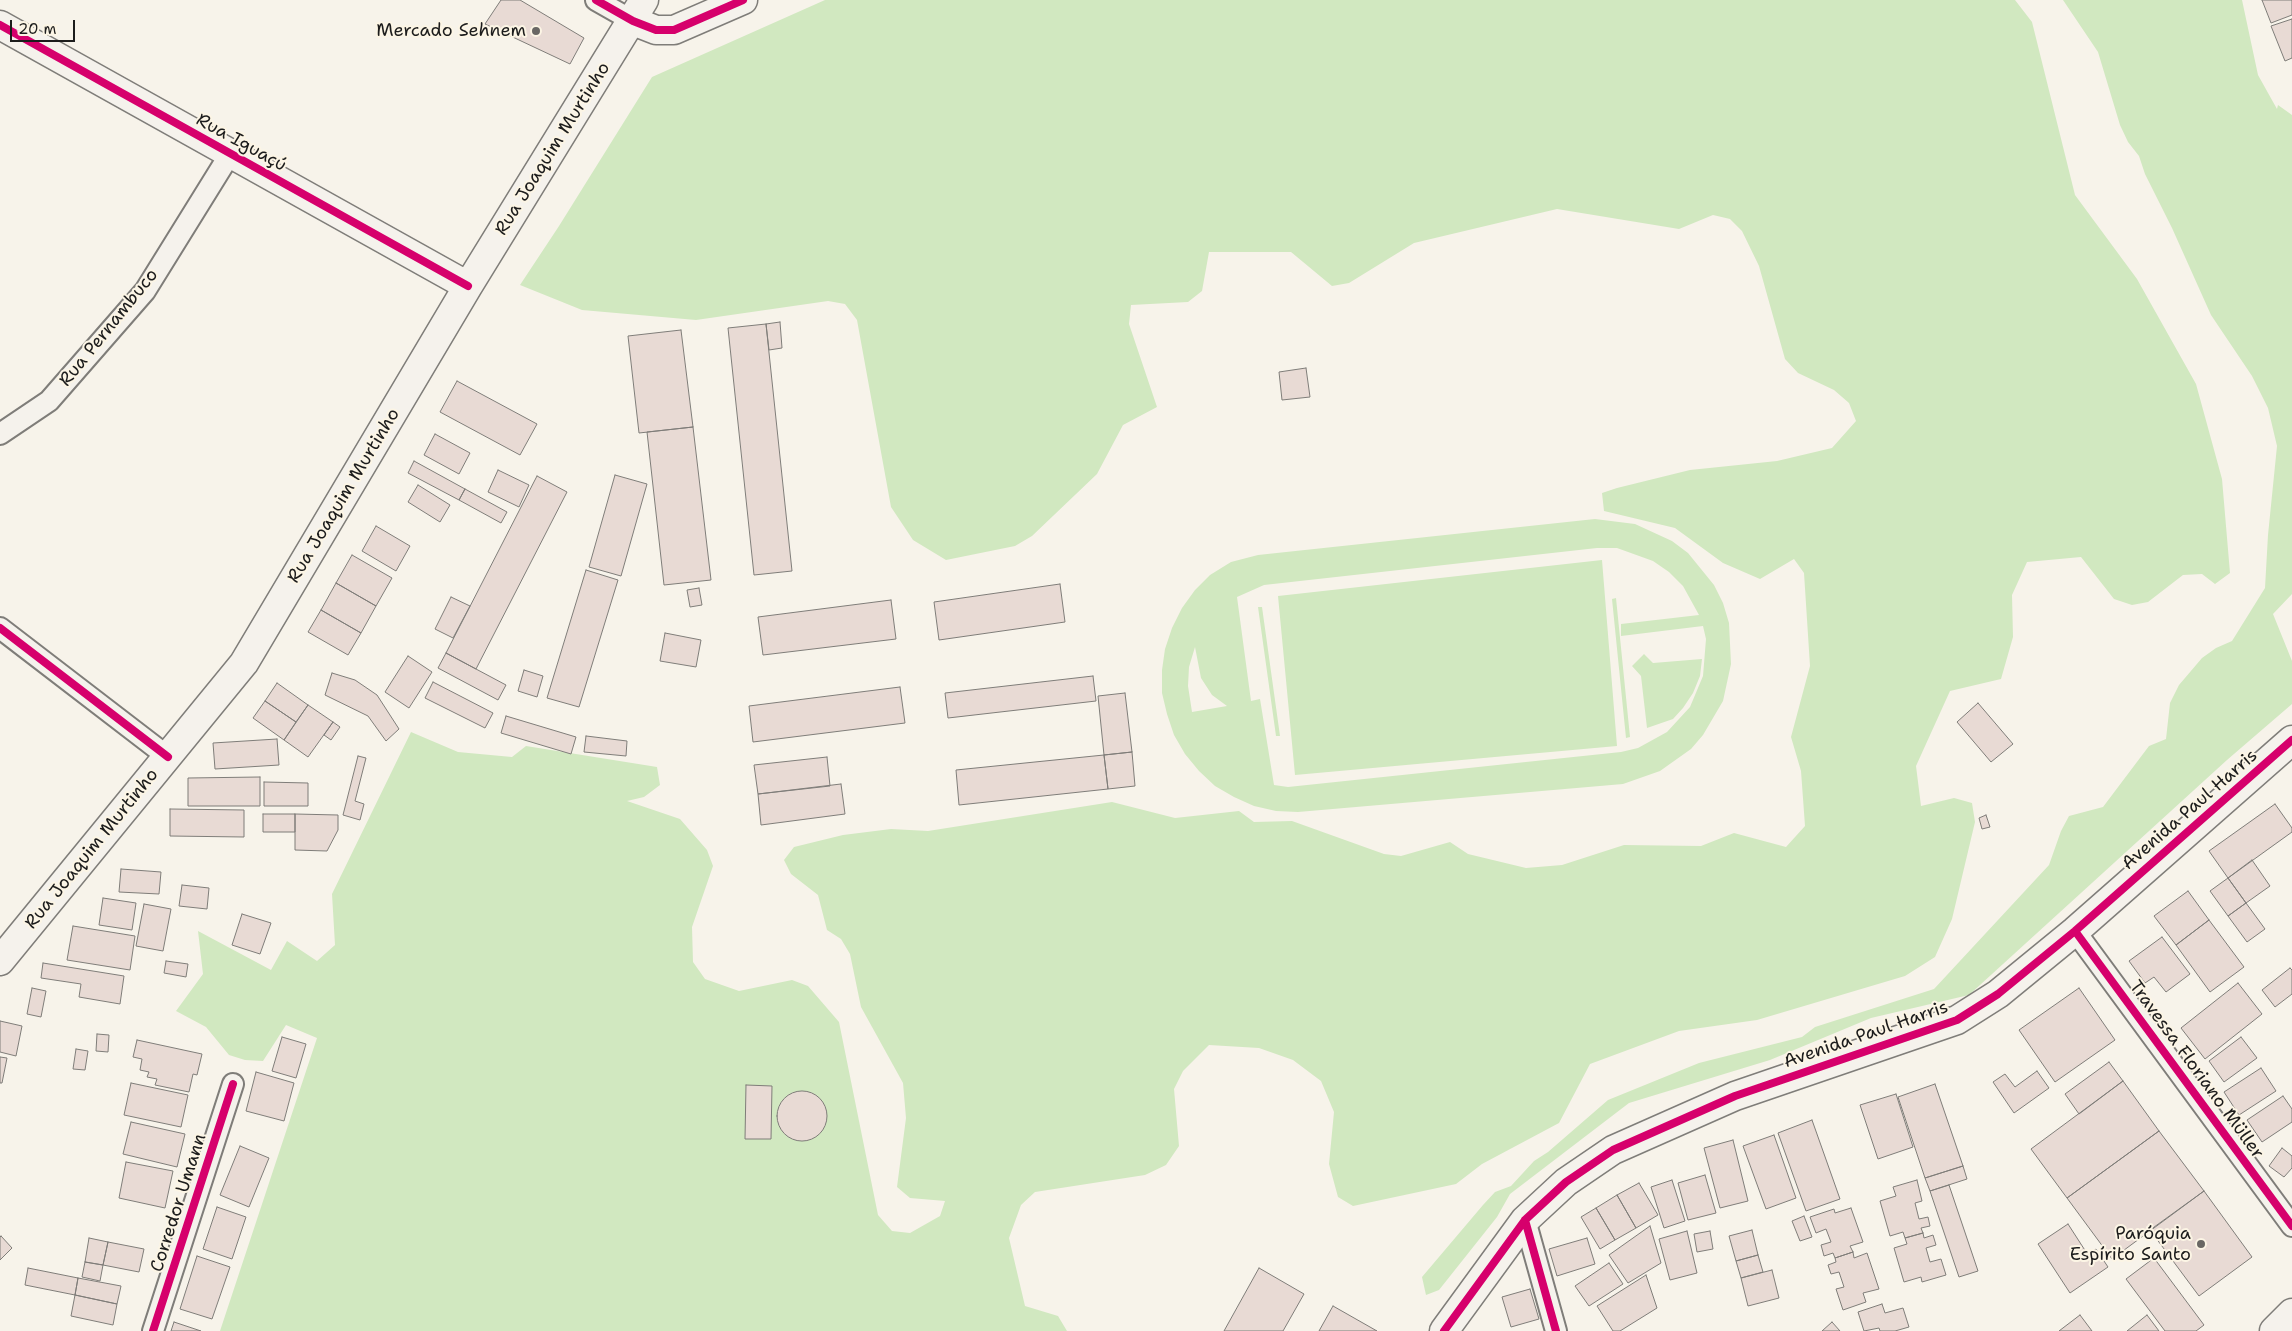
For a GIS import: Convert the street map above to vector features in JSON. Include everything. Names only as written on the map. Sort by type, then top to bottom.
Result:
[{"type":"main road","points":[[638,10],[656,30],[674,30],[743,0]]},
{"type":"main road","name":"Rua Joaquim Murtinho","points":[[0,961],[244,664],[468,286],[638,10]]},
{"type":"main road","name":"Rua Iguaçú","points":[[0,25],[468,286]]},
{"type":"main road","name":"Avenida Paul Harris","points":[[1444,1331],[1525,1220],[1566,1182],[1612,1150],[1735,1096],[1957,1020],[1998,994],[2075,930],[2292,740]]},
{"type":"main road","points":[[2274,1331],[2292,1313]]},
{"type":"street","points":[[596,0],[638,10]]},
{"type":"street","name":"Rua Pernambuco","points":[[0,434],[49,401],[144,291],[230,154]]},
{"type":"street","points":[[0,628],[168,757]]},
{"type":"street","name":"Travessa Floriano Müller","points":[[2075,930],[2292,1226]]},
{"type":"street","name":"Corredor Umann","points":[[153,1331],[232,1084]]},
{"type":"street","points":[[1525,1220],[1556,1331]]},
{"type":"green space","points":[[825,0],[2015,0],[2032,22],[2075,195],[2137,279],[2196,384],[2222,479],[2230,573],[2215,584],[2202,574],[2183,575],[2148,602],[2132,605],[2114,599],[2081,557],[2027,562],[2012,595],[2013,637],[2001,679],[1950,691],[1916,766],[1921,806],[1954,798],[1972,803],[1975,822],[1952,919],[1935,957],[1905,976],[1757,1020],[1679,1031],[1590,1064],[1559,1123],[1482,1164],[1456,1184],[1353,1206],[1338,1197],[1329,1164],[1334,1112],[1321,1081],[1293,1060],[1259,1048],[1209,1045],[1183,1071],[1174,1089],[1179,1146],[1166,1165],[1145,1175],[1035,1192],[1021,1205],[1009,1238],[1025,1306],[1058,1316],[1067,1331],[220,1331],[317,1038],[286,1025],[263,1061],[245,1060],[229,1055],[206,1027],[176,1011],[203,974],[198,931],[271,970],[287,941],[317,961],[335,945],[332,894],[411,732],[458,752],[512,757],[526,746],[657,767],[660,785],[644,797],[627,801],[680,819],[707,850],[713,866],[692,927],[693,962],[705,979],[739,991],[792,980],[808,986],[839,1022],[878,1215],[892,1231],[910,1233],[940,1216],[945,1201],[910,1198],[897,1187],[906,1118],[903,1083],[861,1007],[850,954],[841,939],[827,930],[818,895],[791,874],[784,860],[794,847],[843,835],[891,829],[928,831],[1112,802],[1175,818],[1239,811],[1254,822],[1292,821],[1384,854],[1401,856],[1450,842],[1468,854],[1526,868],[1562,865],[1624,845],[1701,846],[1734,833],[1786,847],[1805,826],[1801,771],[1791,737],[1810,666],[1804,573],[1794,559],[1760,579],[1723,563],[1675,528],[1604,511],[1602,493],[1690,470],[1777,461],[1832,448],[1856,421],[1849,403],[1834,390],[1798,373],[1785,359],[1759,266],[1742,231],[1730,219],[1713,215],[1679,229],[1557,209],[1414,243],[1349,283],[1332,286],[1291,252],[1209,252],[1202,291],[1188,302],[1131,305],[1129,324],[1157,407],[1123,425],[1097,474],[1032,536],[1015,546],[946,560],[913,540],[891,507],[857,320],[845,304],[828,301],[696,320],[582,310],[520,285],[652,77]]},
{"type":"green space","points":[[2063,0],[2242,0],[2258,75],[2277,109],[2278,105],[2292,115],[2292,594],[2273,614],[2292,661],[2292,704],[2227,760],[1969,995],[1871,1018],[1770,1060],[1629,1103],[1510,1194],[1497,1217],[1439,1290],[1426,1295],[1422,1277],[1495,1192],[1511,1186],[1534,1161],[1548,1152],[1608,1100],[1699,1063],[1802,1037],[1815,1027],[1934,989],[2049,865],[2061,831],[2069,816],[2103,807],[2149,746],[2166,739],[2170,703],[2179,685],[2202,658],[2216,648],[2232,641],[2265,588],[2277,446],[2268,408],[2252,376],[2211,315],[2172,228],[2145,174],[2139,156],[2128,142],[2120,125],[2098,52]]},
{"type":"green space","points":[[1595,519],[1635,524],[1672,541],[1688,553],[1714,585],[1723,603],[1729,623],[1731,664],[1723,701],[1703,735],[1691,749],[1660,771],[1623,784],[1298,812],[1276,811],[1254,806],[1215,786],[1185,754],[1174,735],[1167,714],[1162,693],[1162,670],[1165,649],[1172,628],[1182,608],[1195,590],[1210,575],[1231,562],[1258,555]],"holes":[[[1597,548],[1617,548],[1653,561],[1669,572],[1683,586],[1699,615],[1621,624],[1621,636],[1703,626],[1706,639],[1703,676],[1690,707],[1667,732],[1638,748],[1621,752],[1288,787],[1274,785],[1260,699],[1251,701],[1237,597],[1264,585]],[[1195,647],[1201,678],[1212,695],[1227,706],[1192,712],[1188,686],[1189,667]]]},
{"type":"green space","points":[[1602,560],[1617,746],[1295,775],[1278,596]]},
{"type":"green space","points":[[1616,598],[1630,737],[1626,738],[1612,599]]},
{"type":"green space","points":[[1258,607],[1262,607],[1280,736],[1276,736]]},
{"type":"green space","points":[[1644,654],[1653,663],[1702,659],[1700,676],[1693,693],[1683,708],[1673,719],[1647,728],[1641,676],[1632,666]]},
{"type":"building","name":"Mercado Sehnem","points":[[501,0],[520,0],[584,38],[570,64],[485,24]]},
{"type":"building","points":[[2262,0],[2292,0],[2292,15],[2271,23]]},
{"type":"building","points":[[2292,19],[2292,58],[2285,61],[2271,26]]},
{"type":"building","points":[[780,322],[782,348],[769,350],[766,324]]},
{"type":"building","points":[[766,324],[792,571],[754,575],[728,328]]},
{"type":"building","points":[[681,330],[693,427],[639,433],[628,336]]},
{"type":"building","points":[[1306,368],[1310,397],[1282,400],[1279,372]]},
{"type":"building","points":[[457,381],[537,424],[520,455],[440,412]]},
{"type":"building","points":[[693,427],[711,580],[664,585],[647,432]]},
{"type":"building","points":[[435,434],[470,453],[459,474],[424,455]]},
{"type":"building","points":[[414,461],[465,489],[459,500],[408,473]]},
{"type":"building","points":[[498,470],[529,485],[519,507],[488,492]]},
{"type":"building","points":[[615,475],[647,484],[621,576],[589,567]]},
{"type":"building","points":[[537,476],[567,492],[476,669],[446,653]]},
{"type":"building","points":[[418,485],[450,505],[440,522],[408,502]]},
{"type":"building","points":[[465,489],[507,512],[501,523],[459,500]]},
{"type":"building","points":[[376,526],[410,546],[396,571],[362,551]]},
{"type":"building","points":[[352,555],[392,578],[376,606],[336,583]]},
{"type":"building","points":[[586,570],[618,580],[579,707],[547,698]]},
{"type":"building","points":[[336,583],[376,606],[361,633],[321,610]]},
{"type":"building","points":[[1060,584],[1065,622],[939,640],[934,602]]},
{"type":"building","points":[[699,588],[702,605],[690,607],[687,590]]},
{"type":"building","points":[[451,597],[470,606],[453,638],[435,629]]},
{"type":"building","points":[[891,600],[896,639],[763,655],[758,617]]},
{"type":"building","points":[[321,610],[361,633],[348,655],[308,632]]},
{"type":"building","points":[[665,633],[701,640],[696,667],[660,661]]},
{"type":"building","points":[[446,653],[506,685],[498,700],[438,668]]},
{"type":"building","points":[[408,656],[432,672],[409,708],[385,692]]},
{"type":"building","points":[[524,670],[543,676],[537,697],[518,691]]},
{"type":"building","points":[[332,673],[355,680],[377,695],[399,729],[386,741],[368,716],[325,695]]},
{"type":"building","points":[[1093,676],[1096,701],[948,718],[945,693]]},
{"type":"building","points":[[433,682],[493,713],[485,728],[425,698]]},
{"type":"building","points":[[277,683],[308,705],[296,722],[265,701]]},
{"type":"building","points":[[900,687],[905,723],[753,742],[749,706]]},
{"type":"building","points":[[1125,693],[1132,752],[1104,755],[1098,696]]},
{"type":"building","points":[[265,701],[296,722],[284,740],[253,718]]},
{"type":"building","points":[[1978,703],[2013,744],[1991,762],[1957,722]]},
{"type":"building","points":[[308,705],[333,722],[308,757],[284,740]]},
{"type":"building","points":[[506,716],[576,737],[571,754],[501,733]]},
{"type":"building","points":[[333,722],[340,727],[331,740],[324,735]]},
{"type":"building","points":[[586,736],[627,741],[626,756],[584,752]]},
{"type":"building","points":[[277,739],[279,765],[215,769],[213,743]]},
{"type":"building","points":[[1132,752],[1135,786],[1108,789],[1104,755]]},
{"type":"building","points":[[1104,755],[1108,789],[959,805],[956,770]]},
{"type":"building","points":[[358,756],[366,758],[355,801],[364,804],[360,820],[343,815]]},
{"type":"building","points":[[827,757],[830,786],[758,794],[754,765]]},
{"type":"building","points":[[260,777],[260,806],[188,806],[188,778]]},
{"type":"building","points":[[264,782],[308,783],[308,806],[264,806]]},
{"type":"building","points":[[841,784],[845,814],[761,825],[758,794]]},
{"type":"building","points":[[2275,804],[2292,828],[2292,832],[2228,878],[2209,851]]},
{"type":"building","points":[[170,809],[244,810],[244,837],[170,836]]},
{"type":"building","points":[[263,814],[295,814],[295,832],[263,832]]},
{"type":"building","points":[[295,814],[338,815],[338,830],[327,851],[295,850]]},
{"type":"building","points":[[1986,815],[1990,827],[1982,829],[1979,818]]},
{"type":"building","points":[[2252,860],[2270,886],[2246,903],[2228,878]]},
{"type":"building","points":[[121,869],[161,872],[159,894],[119,892]]},
{"type":"building","points":[[2228,878],[2246,903],[2228,916],[2210,891]]},
{"type":"building","points":[[182,885],[209,888],[207,909],[179,906]]},
{"type":"building","points":[[2188,891],[2209,920],[2176,945],[2154,916]]},
{"type":"building","points":[[103,898],[136,903],[132,930],[99,925]]},
{"type":"building","points":[[2246,903],[2265,929],[2247,942],[2228,916]]},
{"type":"building","points":[[144,904],[171,909],[163,951],[136,946]]},
{"type":"building","points":[[242,914],[271,923],[260,954],[232,945]]},
{"type":"building","points":[[2209,920],[2244,967],[2210,992],[2176,945]]},
{"type":"building","points":[[73,926],[135,936],[130,970],[67,960]]},
{"type":"building","points":[[2162,937],[2190,974],[2166,992],[2154,977],[2145,983],[2129,961]]},
{"type":"building","points":[[166,961],[188,964],[186,977],[164,973]]},
{"type":"building","points":[[43,963],[124,976],[120,1004],[79,997],[81,984],[41,978]]},
{"type":"building","points":[[2290,968],[2292,970],[2292,994],[2275,1007],[2262,990]]},
{"type":"building","points":[[2238,983],[2262,1014],[2205,1059],[2181,1028]]},
{"type":"building","points":[[32,988],[46,991],[41,1017],[27,1014]]},
{"type":"building","points":[[2079,988],[2115,1040],[2055,1082],[2019,1030]]},
{"type":"building","points":[[0,1021],[22,1026],[16,1056],[0,1052]]},
{"type":"building","points":[[97,1034],[109,1035],[108,1052],[96,1051]]},
{"type":"building","points":[[282,1037],[306,1044],[296,1078],[272,1071]]},
{"type":"building","points":[[2241,1037],[2257,1058],[2224,1082],[2209,1061]]},
{"type":"building","points":[[137,1040],[202,1054],[197,1075],[193,1074],[189,1092],[155,1085],[157,1079],[147,1077],[149,1072],[140,1070],[142,1059],[133,1057]]},
{"type":"building","points":[[76,1049],[88,1051],[85,1070],[73,1069]]},
{"type":"building","points":[[0,1057],[7,1058],[2,1083],[0,1083]]},
{"type":"building","points":[[2109,1062],[2123,1081],[2079,1114],[2065,1094]]},
{"type":"building","points":[[2261,1068],[2276,1091],[2239,1115],[2224,1092]]},
{"type":"building","points":[[2037,1071],[2049,1088],[2014,1113],[1993,1082],[2005,1074],[2015,1087]]},
{"type":"building","points":[[256,1072],[294,1083],[284,1121],[246,1111]]},
{"type":"building","points":[[2123,1081],[2159,1131],[2067,1198],[2031,1149]]},
{"type":"building","points":[[131,1083],[188,1095],[181,1127],[124,1115]]},
{"type":"building","points":[[1935,1084],[1963,1166],[1925,1178],[1898,1097]]},
{"type":"building","points":[[746,1085],[772,1086],[771,1139],[745,1139]]},
{"type":"building","points":[[802,1091],[811,1093],[822,1102],[827,1116],[825,1125],[816,1136],[802,1141],[793,1139],[782,1130],[777,1116],[779,1107],[788,1096]]},
{"type":"building","points":[[1896,1094],[1913,1147],[1878,1159],[1860,1105]]},
{"type":"building","points":[[2283,1096],[2292,1109],[2292,1122],[2262,1142],[2247,1120]]},
{"type":"building","points":[[1812,1120],[1840,1199],[1806,1211],[1778,1133]]},
{"type":"building","points":[[131,1122],[185,1134],[177,1167],[123,1154]]},
{"type":"building","points":[[2159,1131],[2204,1191],[2112,1259],[2067,1198]]},
{"type":"building","points":[[1774,1135],[1796,1198],[1766,1209],[1743,1146]]},
{"type":"building","points":[[1733,1140],[1748,1201],[1720,1208],[1704,1148]]},
{"type":"building","points":[[240,1146],[269,1158],[249,1207],[220,1195]]},
{"type":"building","points":[[2282,1148],[2292,1156],[2292,1168],[2284,1177],[2269,1166]]},
{"type":"building","points":[[126,1162],[173,1171],[165,1208],[119,1198]]},
{"type":"building","points":[[1963,1166],[1967,1179],[1930,1191],[1925,1178]]},
{"type":"building","points":[[1705,1175],[1716,1213],[1688,1220],[1678,1183]]},
{"type":"building","points":[[1672,1180],[1685,1221],[1664,1228],[1651,1187]]},
{"type":"building","points":[[1917,1180],[1922,1201],[1915,1203],[1919,1219],[1928,1217],[1930,1226],[1921,1228],[1923,1233],[1905,1238],[1903,1232],[1890,1236],[1880,1201],[1896,1196],[1893,1187]]},
{"type":"building","points":[[1639,1183],[1658,1215],[1636,1228],[1617,1195]]},
{"type":"building","points":[[1949,1185],[1978,1271],[1959,1277],[1930,1191]]},
{"type":"building","name":"Paróquia Espírito Santo","points":[[2204,1191],[2252,1257],[2199,1296],[2150,1230]]},
{"type":"building","points":[[1617,1195],[1636,1228],[1615,1240],[1596,1208]]},
{"type":"building","points":[[217,1207],[246,1217],[232,1259],[203,1249]]},
{"type":"building","points":[[1596,1208],[1615,1240],[1600,1249],[1581,1217]]},
{"type":"building","points":[[1851,1208],[1863,1242],[1850,1246],[1853,1252],[1835,1258],[1833,1253],[1824,1256],[1821,1245],[1831,1242],[1826,1229],[1816,1233],[1810,1217],[1834,1209],[1835,1213]]},
{"type":"building","points":[[1804,1216],[1812,1237],[1800,1241],[1792,1221]]},
{"type":"building","points":[[2068,1224],[2088,1255],[2096,1249],[2108,1267],[2070,1293],[2038,1244]]},
{"type":"building","points":[[1650,1226],[1661,1263],[1628,1283],[1609,1255]]},
{"type":"building","points":[[1752,1230],[1758,1255],[1736,1261],[1729,1236]]},
{"type":"building","points":[[1687,1231],[1697,1273],[1670,1280],[1659,1239]]},
{"type":"building","points":[[1710,1231],[1713,1249],[1697,1252],[1694,1234]]},
{"type":"building","points":[[1923,1233],[1924,1238],[1933,1235],[1936,1245],[1926,1248],[1930,1262],[1941,1259],[1946,1275],[1922,1282],[1921,1277],[1904,1282],[1894,1248],[1907,1244],[1905,1238]]},
{"type":"building","points":[[0,1237],[12,1248],[0,1260]]},
{"type":"building","points":[[89,1238],[108,1242],[103,1265],[85,1262]]},
{"type":"building","points":[[1587,1238],[1595,1264],[1557,1276],[1549,1249]]},
{"type":"building","points":[[108,1242],[144,1249],[139,1272],[103,1265]]},
{"type":"building","points":[[1853,1252],[1854,1258],[1867,1253],[1879,1289],[1863,1293],[1866,1302],[1843,1310],[1836,1289],[1844,1287],[1839,1272],[1831,1274],[1828,1265],[1836,1262],[1835,1258]]},
{"type":"building","points":[[1758,1255],[1763,1272],[1741,1278],[1736,1261]]},
{"type":"building","points":[[197,1256],[230,1267],[212,1319],[180,1309]]},
{"type":"building","points":[[2154,1258],[2204,1325],[2196,1331],[2165,1331],[2126,1279]]},
{"type":"building","points":[[85,1262],[103,1265],[100,1281],[82,1277]]},
{"type":"building","points":[[1609,1263],[1623,1284],[1589,1306],[1575,1286]]},
{"type":"building","points":[[28,1268],[78,1278],[75,1295],[25,1285]]},
{"type":"building","points":[[1259,1268],[1304,1294],[1283,1331],[1224,1331]]},
{"type":"building","points":[[1772,1270],[1779,1298],[1748,1306],[1741,1278]]},
{"type":"building","points":[[1646,1275],[1657,1308],[1620,1331],[1613,1331],[1597,1306]]},
{"type":"building","points":[[78,1278],[121,1286],[117,1304],[75,1295]]},
{"type":"building","points":[[1530,1289],[1539,1319],[1511,1327],[1502,1297]]},
{"type":"building","points":[[75,1295],[117,1304],[113,1325],[71,1316]]},
{"type":"building","points":[[1882,1304],[1885,1313],[1903,1308],[1909,1327],[1895,1331],[1880,1331],[1879,1328],[1864,1331],[1858,1312]]},
{"type":"building","points":[[1333,1306],[1377,1331],[1319,1331]]},
{"type":"building","points":[[2080,1315],[2092,1331],[2059,1331]]},
{"type":"building","points":[[2147,1315],[2159,1331],[2127,1331]]},
{"type":"building","points":[[174,1322],[201,1331],[171,1331]]},
{"type":"building","points":[[1832,1322],[1840,1331],[1822,1331]]},
{"type":"cycle path","points":[[596,0],[633,21],[656,30],[674,30],[743,0]]},
{"type":"cycle path","points":[[0,25],[468,286]]},
{"type":"cycle path","points":[[0,628],[168,757]]},
{"type":"cycle path","points":[[1444,1331],[1525,1220],[1566,1182],[1613,1150],[1735,1096],[1957,1020],[1998,994],[2075,931],[2292,740]]},
{"type":"cycle path","points":[[2075,931],[2292,1226]]},
{"type":"cycle path","points":[[153,1331],[233,1084]]},
{"type":"cycle path","points":[[1525,1220],[1556,1331]]},
{"type":"place","name":"Mercado Sehnem","points":[[536,31]]},
{"type":"place","name":"Paróquia Espírito Santo","points":[[2201,1244]]}]
